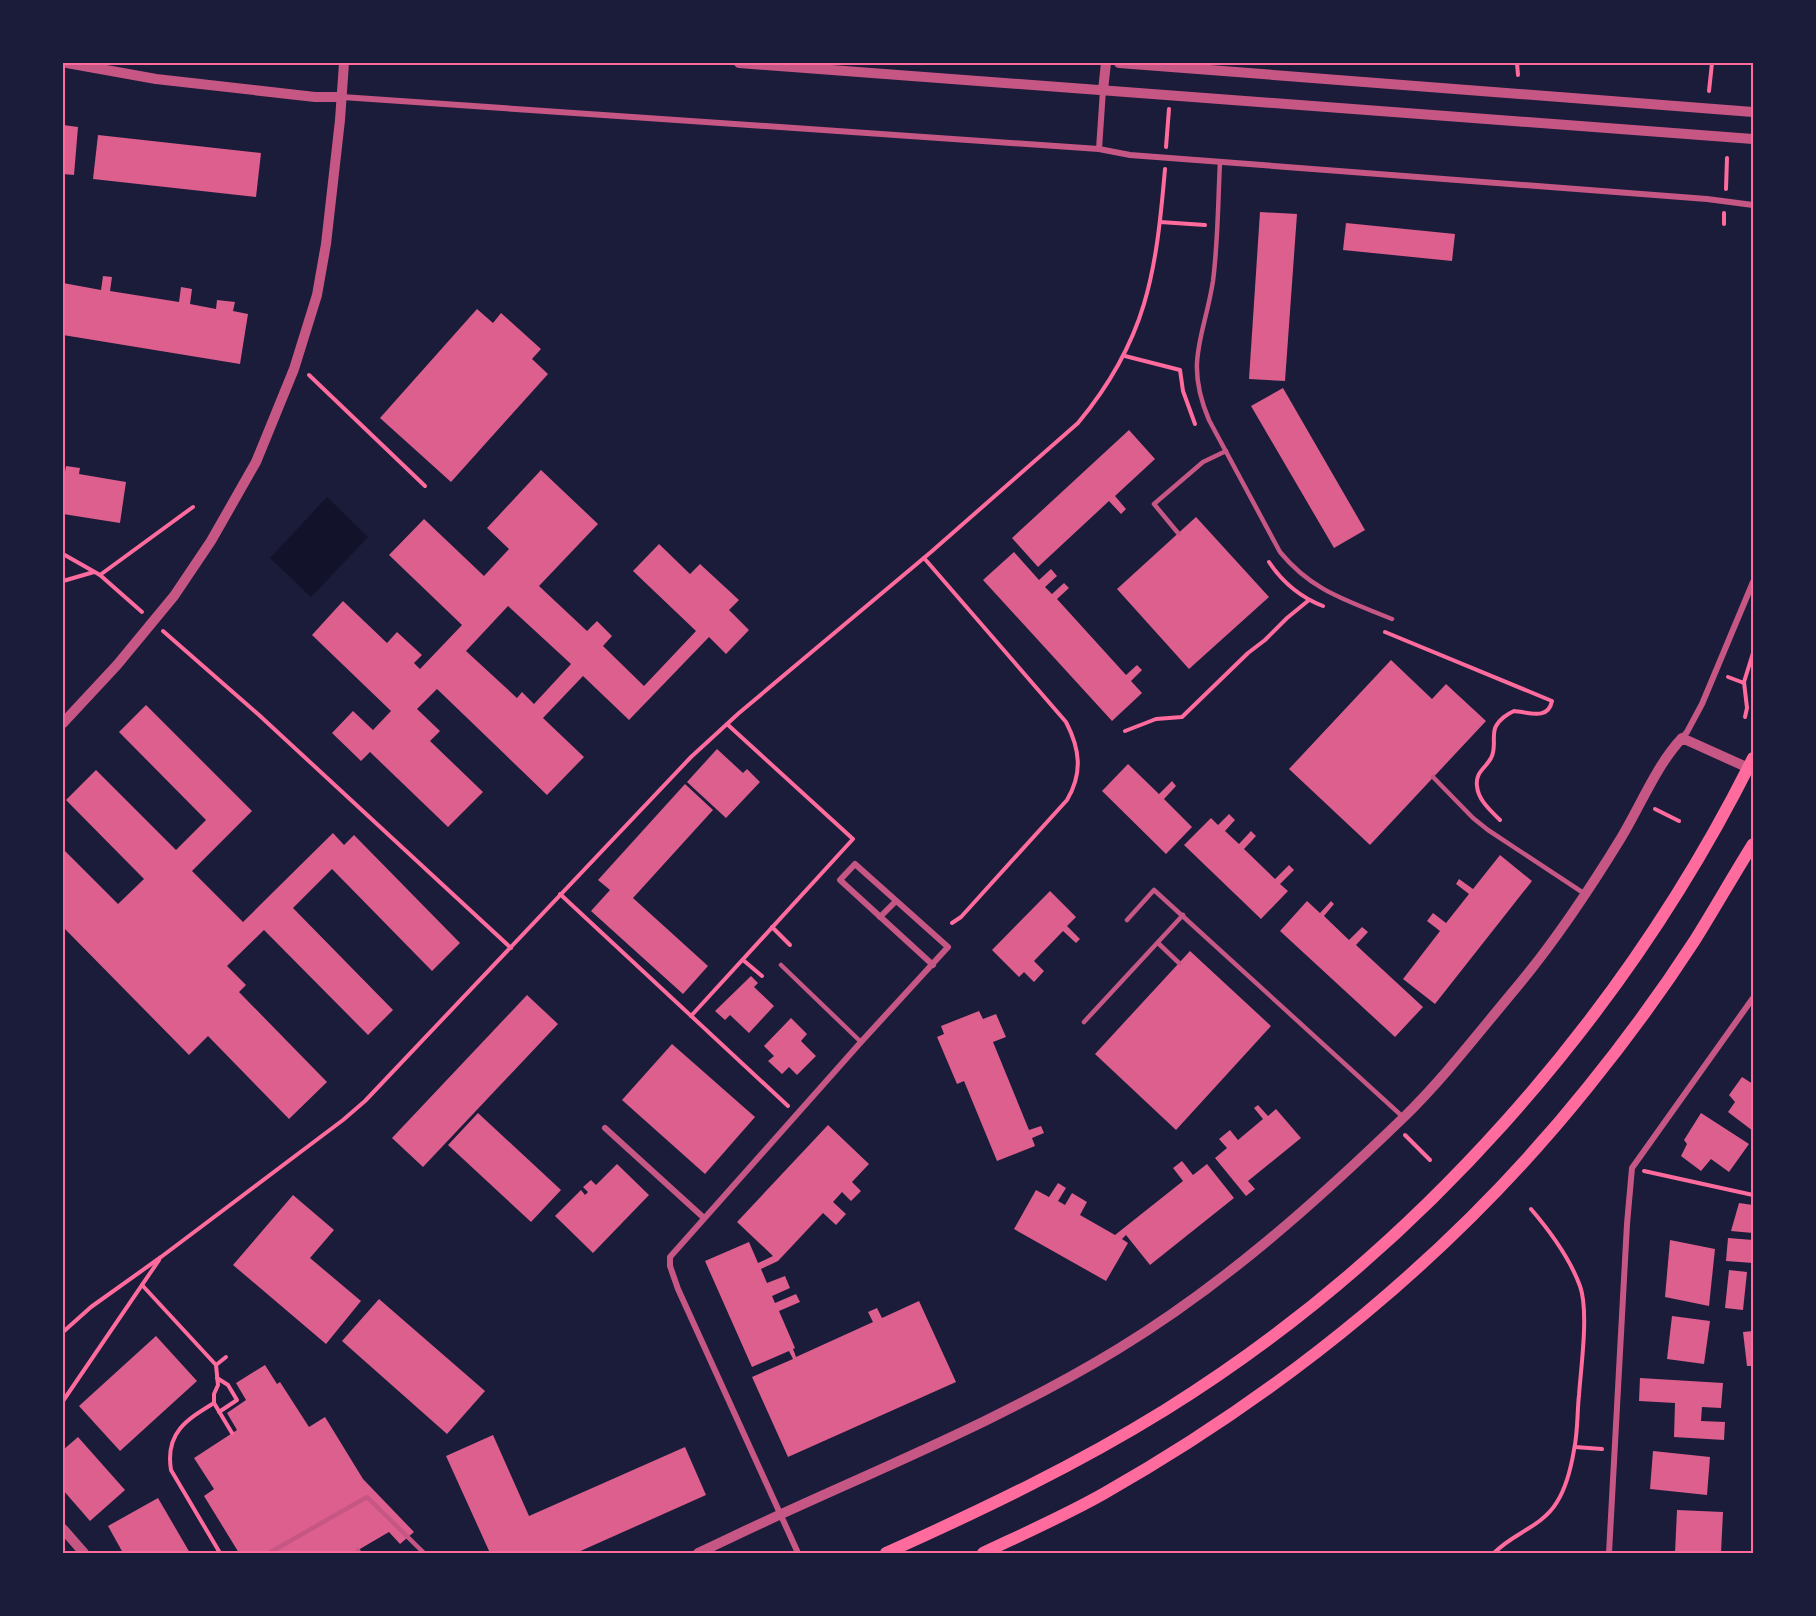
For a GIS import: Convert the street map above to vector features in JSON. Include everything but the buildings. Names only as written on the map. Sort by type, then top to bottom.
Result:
[{"type":"main road","points":[[886,1553],[1038,1483],[1168,1408],[1277,1332],[1381,1246],[1489,1141],[1576,1038],[1646,941],[1689,875],[1751,765]]},
{"type":"main road","points":[[983,1553],[1101,1495],[1202,1434],[1311,1356],[1414,1270],[1498,1189],[1587,1089],[1677,966],[1753,844]]},
{"type":"street","points":[[68,63],[156,79],[315,97],[1099,149],[1130,155],[1707,199],[1753,206]]},
{"type":"street","points":[[63,723],[117,665],[174,596],[211,541],[256,462],[294,369],[317,295],[326,244],[344,63]]},
{"type":"street","points":[[739,63],[1753,139]]},
{"type":"street","points":[[1099,149],[1106,63]]},
{"type":"street","points":[[1119,63],[1753,112]]},
{"type":"street","points":[[698,1553],[988,1421],[1060,1383],[1120,1348],[1227,1273],[1278,1233],[1399,1121],[1451,1066],[1520,984],[1585,894],[1665,759],[1687,732],[1702,704],[1753,582]]},
{"type":"street","points":[[1682,738],[1751,765]]},
{"type":"street","points":[[798,1553],[678,1289],[670,1266],[670,1257],[797,1113],[861,1042],[933,964],[948,947],[855,864],[840,880],[933,964]]},
{"type":"street","points":[[880,917],[896,900]]},
{"type":"street","points":[[1609,1553],[1632,1168],[1753,998]]},
{"type":"street","points":[[605,1128],[704,1218]]},
{"type":"street","points":[[63,1529],[84,1553]]},
{"type":"lane","points":[[1220,162],[1212,282],[1200,334],[1196,377],[1201,400],[1280,552],[1296,571],[1320,588],[1392,619]]},
{"type":"lane","points":[[1178,533],[1154,504],[1195,468],[1226,451]]},
{"type":"lane","points":[[1433,777],[1488,830],[1585,894]]},
{"type":"lane","points":[[1127,920],[1154,890],[1399,1121]]},
{"type":"lane","points":[[1084,1022],[1183,915]]},
{"type":"lane","points":[[1158,943],[1179,963]]},
{"type":"lane","points":[[781,965],[861,1042]]},
{"type":"lane","points":[[269,1553],[367,1497],[424,1553]]},
{"type":"path","points":[[1517,63],[1518,75]]},
{"type":"path","points":[[1709,91],[1712,63]]},
{"type":"path","points":[[1726,190],[1727,158]]},
{"type":"path","points":[[63,1332],[91,1307],[161,1257],[365,1101],[691,757],[727,723],[924,558],[1067,434],[1092,407],[1125,356],[1152,281],[1160,222],[1206,225]]},
{"type":"path","points":[[309,375],[425,486]]},
{"type":"path","points":[[99,575],[194,507]]},
{"type":"path","points":[[63,554],[106,580]]},
{"type":"path","points":[[924,558],[1066,722],[1074,740],[1078,759],[1077,780],[1067,800],[961,917],[952,923]]},
{"type":"path","points":[[63,581],[95,572]]},
{"type":"path","points":[[1125,731],[1156,719],[1182,717],[1248,653],[1309,600]]},
{"type":"path","points":[[1744,717],[1747,708],[1744,682],[1753,653]]},
{"type":"path","points":[[189,654],[259,715],[511,948]]},
{"type":"path","points":[[691,1016],[853,839],[727,723]]},
{"type":"path","points":[[1642,801],[1679,821]]},
{"type":"path","points":[[560,894],[797,1113]]},
{"type":"path","points":[[772,927],[790,945]]},
{"type":"path","points":[[743,960],[762,976]]},
{"type":"path","points":[[1399,1121],[1430,1160]]},
{"type":"path","points":[[1632,1168],[1753,1196]]},
{"type":"path","points":[[1494,1553],[1503,1544],[1536,1525],[1557,1503],[1567,1483],[1575,1447],[1584,1325],[1580,1287],[1550,1231],[1531,1209]]},
{"type":"path","points":[[63,1401],[161,1257]]},
{"type":"path","points":[[142,1285],[216,1365],[218,1385],[214,1394],[214,1403],[232,1433]]},
{"type":"path","points":[[216,1365],[226,1358]]},
{"type":"path","points":[[216,1378],[228,1385],[237,1401],[219,1412]]},
{"type":"path","points":[[214,1403],[191,1417],[177,1431],[170,1459],[171,1470],[220,1553]]},
{"type":"path","points":[[1575,1447],[1614,1450]]},
{"type":"shaded area","points":[[327,497],[368,537],[311,597],[270,558]]}]
